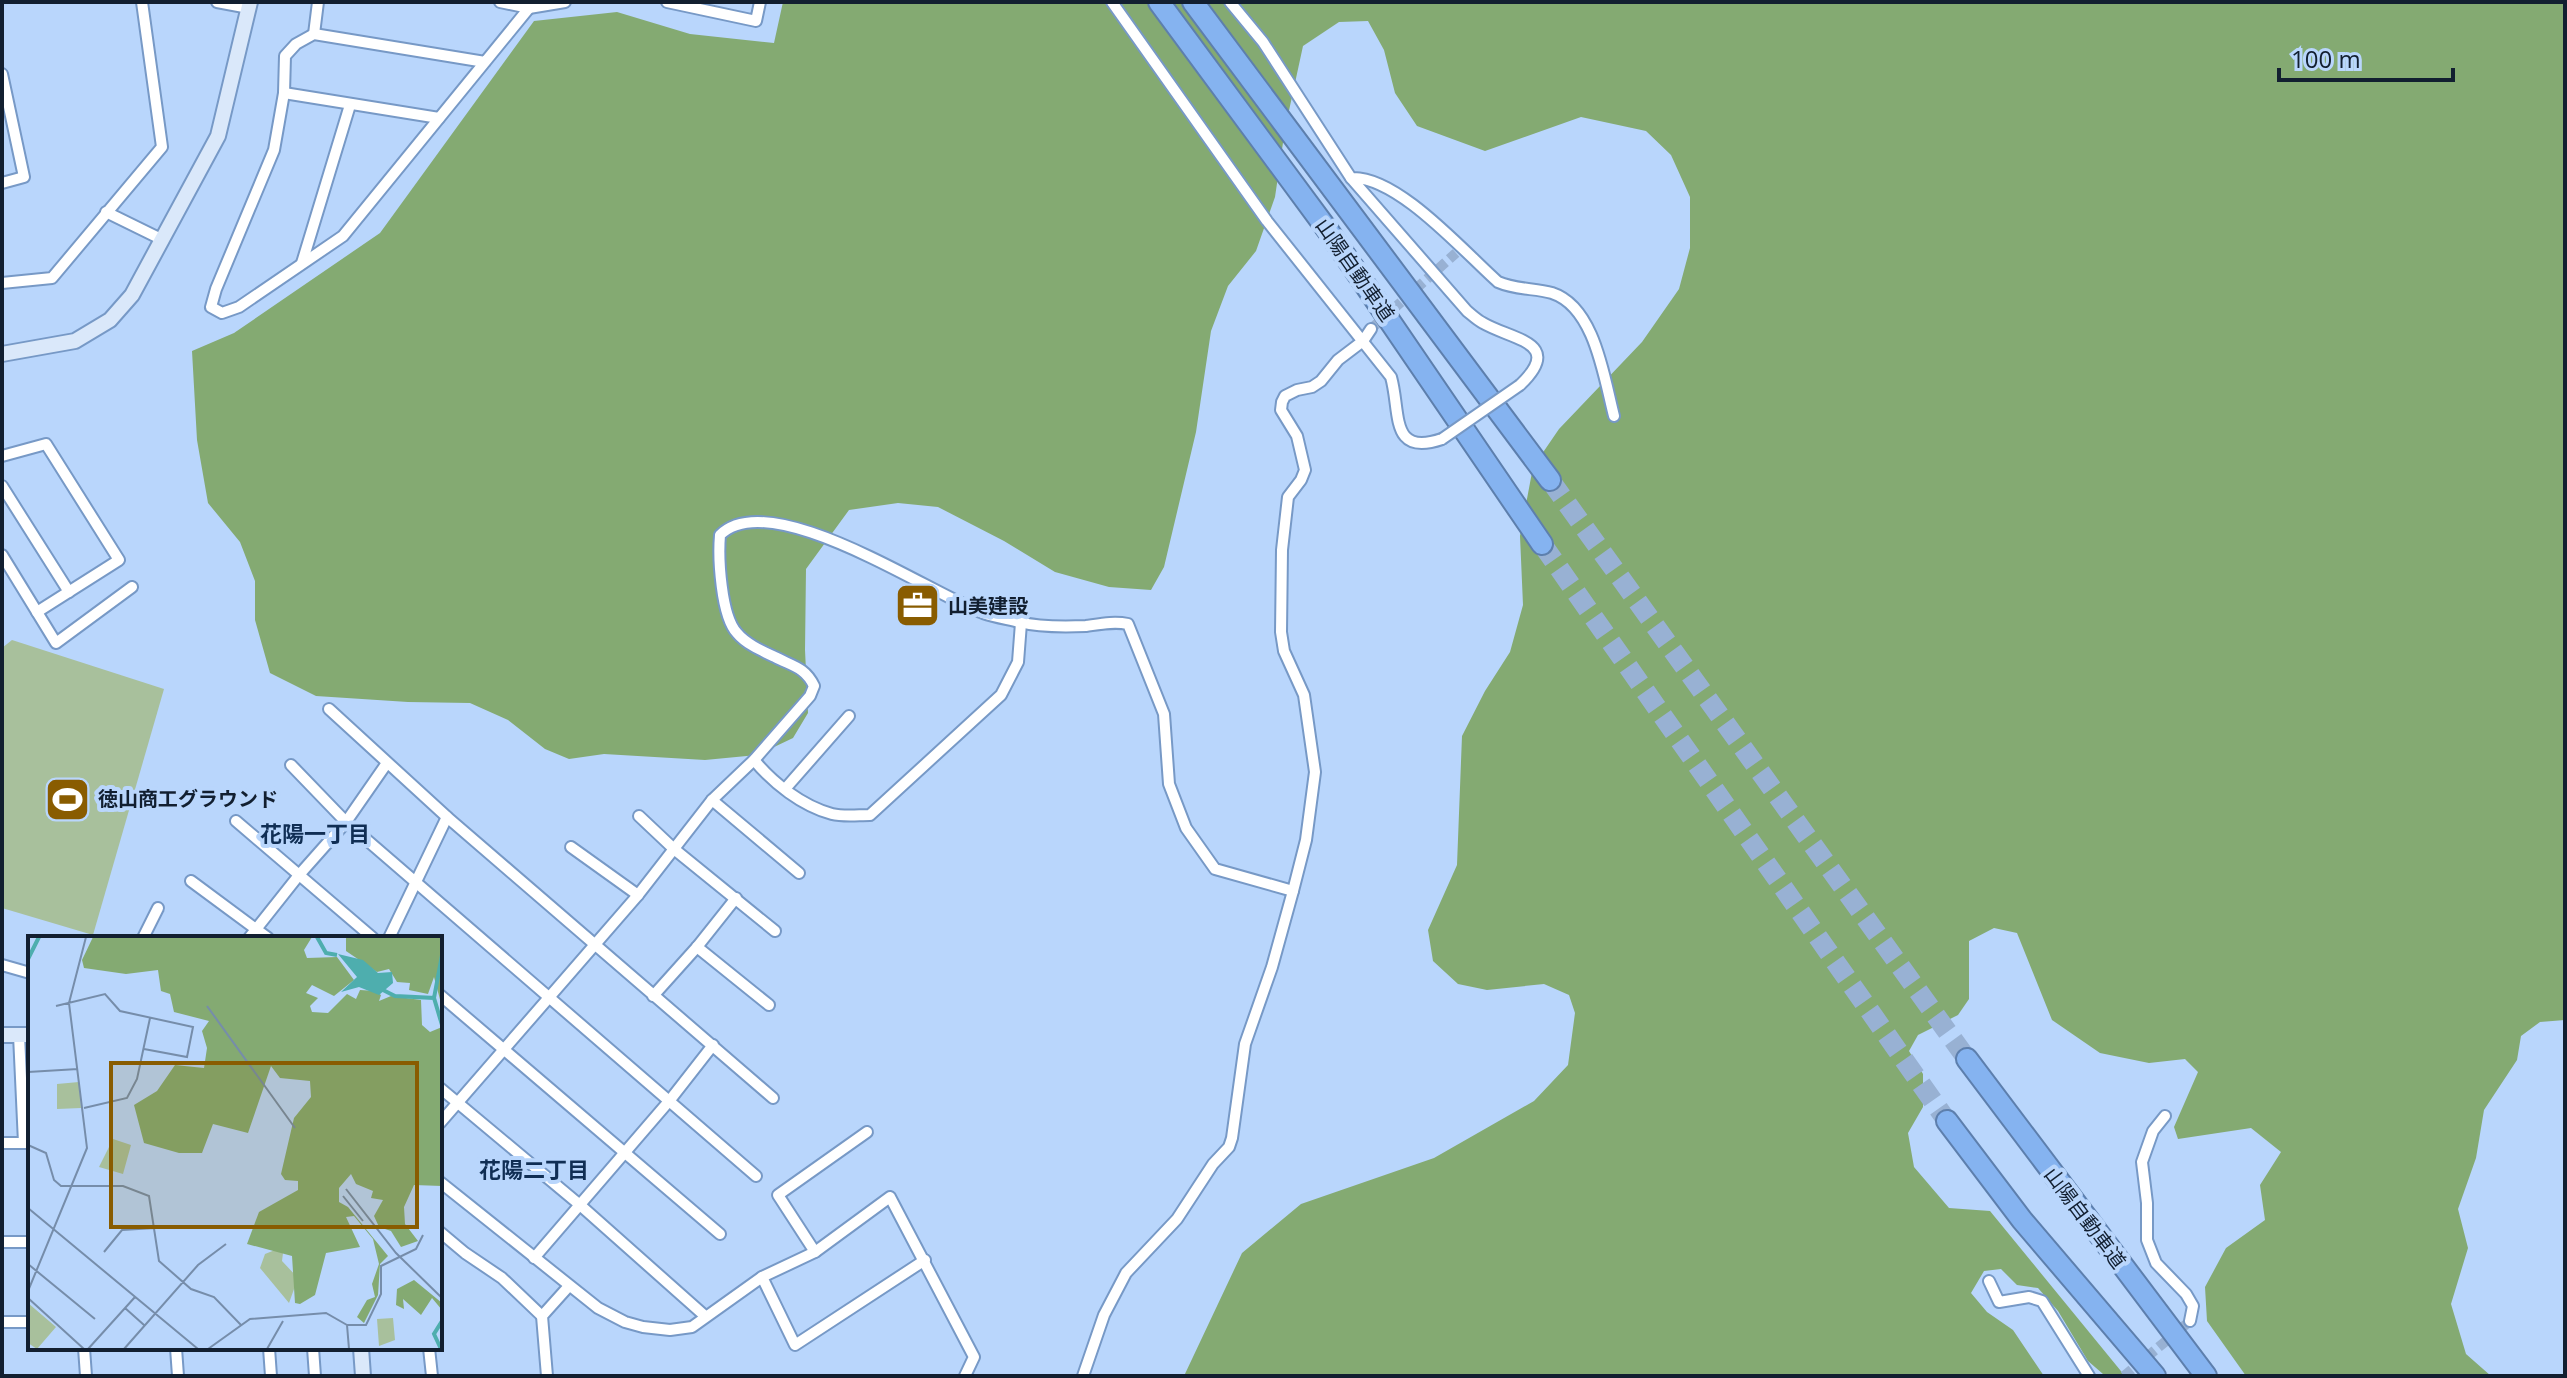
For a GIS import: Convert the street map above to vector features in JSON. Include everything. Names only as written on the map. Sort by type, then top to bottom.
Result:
[{"type":"highway","name":"山陽自動車道","points":[[1159,2],[1329,232],[1542,544]]},
{"type":"highway","name":"山陽自動車道","points":[[1193,2],[1550,480]]},
{"type":"highway","name":"山陽自動車道","points":[[1967,1059],[2206,1376]]},
{"type":"highway","points":[[1947,1121],[2022,1220],[2155,1376]]},
{"type":"street","points":[[2,283],[52,278],[162,147],[142,2]]},
{"type":"street","points":[[2,354],[75,341],[110,320],[132,295],[218,136],[249,5],[217,2]]},
{"type":"street","points":[[314,34],[318,2]]},
{"type":"street","points":[[500,2],[529,8],[565,2]]},
{"type":"street","points":[[667,2],[756,21],[760,2]]},
{"type":"street","points":[[1112,2],[1267,221],[1391,377],[1402,435],[1413,444],[1442,439],[1536,371],[1538,358],[1533,346],[1523,338],[1482,323],[1467,311],[1351,178],[1263,42],[1230,2]]},
{"type":"street","points":[[485,62],[314,34],[296,44],[285,56],[284,93],[274,150],[211,307],[222,313],[239,307],[343,236],[439,118],[485,62],[529,8]]},
{"type":"street","points":[[2,74],[24,177],[2,183]]},
{"type":"street","points":[[284,93],[439,118]]},
{"type":"street","points":[[302,263],[350,105]]},
{"type":"street","points":[[1351,178],[1365,177],[1391,188],[1498,282],[1510,287],[1551,293],[1578,310],[1597,351],[1614,416]]},
{"type":"street","points":[[106,212],[161,239]]},
{"type":"street","points":[[1083,1376],[1104,1315],[1126,1273],[1177,1219],[1213,1164],[1229,1147],[1245,1044],[1272,967],[1293,891],[1306,840],[1315,772],[1304,695],[1284,651],[1281,632],[1282,550],[1288,497],[1305,470],[1297,436],[1281,410],[1282,402],[1285,396],[1321,381],[1338,360],[1363,341],[1371,329]]},
{"type":"street","points":[[2,456],[46,444],[119,560],[37,612]]},
{"type":"street","points":[[2,486],[69,592]]},
{"type":"street","points":[[442,1121],[638,895],[712,800],[754,760],[810,696],[814,686],[808,673],[749,643],[736,633],[731,623],[718,556],[720,535],[728,526],[757,520],[823,537],[860,551],[983,613],[1021,623],[1082,626],[1118,622],[1128,624],[1164,714],[1169,784],[1186,828],[1215,869],[1293,891]]},
{"type":"street","points":[[2,555],[56,643],[132,587]]},
{"type":"street","points":[[754,760],[767,776],[815,808],[834,815],[870,815],[1001,695],[1018,662],[1021,623]]},
{"type":"street","points":[[329,709],[447,817],[773,1098]]},
{"type":"street","points":[[785,789],[849,716]]},
{"type":"street","points":[[251,936],[346,822],[387,763]]},
{"type":"street","points":[[291,765],[346,822],[756,1176]]},
{"type":"street","points":[[712,800],[799,873]]},
{"type":"street","points":[[639,816],[674,849],[775,931]]},
{"type":"street","points":[[390,936],[447,817]]},
{"type":"street","points":[[236,821],[371,936]]},
{"type":"street","points":[[571,847],[638,895]]},
{"type":"street","points":[[191,881],[266,936]]},
{"type":"street","points":[[653,996],[736,898]]},
{"type":"street","points":[[144,936],[158,908]]},
{"type":"street","points":[[697,947],[769,1005]]},
{"type":"street","points":[[2,965],[28,972]]},
{"type":"street","points":[[442,997],[720,1234]]},
{"type":"street","points":[[2,1035],[25,1035],[27,1143],[2,1143]]},
{"type":"street","points":[[534,1258],[670,1100],[713,1045]]},
{"type":"street","points":[[442,1090],[580,1205],[705,1316]]},
{"type":"street","points":[[2165,1116],[2153,1131],[2142,1162],[2147,1240],[2156,1263],[2186,1294],[2193,1306],[2190,1321]]},
{"type":"street","points":[[815,1252],[778,1195],[867,1132]]},
{"type":"street","points":[[442,1184],[610,1316],[643,1327],[670,1330],[692,1327],[762,1277],[815,1252],[890,1197],[974,1357],[965,1376]]},
{"type":"street","points":[[442,1234],[502,1278],[542,1316],[547,1376]]},
{"type":"street","points":[[2,1242],[28,1242]]},
{"type":"street","points":[[762,1277],[795,1345],[925,1260]]},
{"type":"street","points":[[1989,1281],[1999,1302],[2029,1297],[2042,1301],[2089,1376]]},
{"type":"street","points":[[542,1316],[569,1286]]},
{"type":"street","points":[[2,1322],[28,1322]]},
{"type":"street","points":[[84,1350],[86,1376]]},
{"type":"street","points":[[176,1350],[178,1376]]},
{"type":"street","points":[[269,1350],[271,1376]]},
{"type":"street","points":[[313,1350],[315,1376]]},
{"type":"street","points":[[361,1350],[363,1376]]},
{"type":"street","points":[[429,1350],[432,1376]]},
{"type":"green space","points":[[783,2],[2565,2],[2565,1020],[2540,1022],[2521,1036],[2517,1060],[2484,1110],[2476,1158],[2458,1209],[2468,1248],[2451,1304],[2466,1354],[2491,1376],[2246,1376],[2207,1321],[2205,1287],[2226,1248],[2265,1220],[2260,1185],[2281,1152],[2251,1128],[2178,1139],[2174,1127],[2198,1072],[2185,1059],[2149,1063],[2100,1053],[2052,1020],[2017,933],[1994,928],[1969,941],[1969,999],[1958,1015],[1918,1035],[1909,1051],[1923,1074],[1923,1107],[1908,1133],[1914,1167],[1949,1208],[1990,1211],[2125,1376],[2103,1374],[2088,1361],[2058,1311],[2038,1288],[2017,1285],[2001,1269],[1984,1271],[1971,1293],[1987,1312],[2013,1330],[2044,1376],[1184,1376],[1242,1253],[1301,1204],[1434,1158],[1534,1101],[1568,1065],[1575,1013],[1569,995],[1544,984],[1487,990],[1458,984],[1433,961],[1428,930],[1457,865],[1462,736],[1510,652],[1523,605],[1520,536],[1533,467],[1559,429],[1642,342],[1679,289],[1690,248],[1690,197],[1671,155],[1646,131],[1581,117],[1485,151],[1417,126],[1395,93],[1384,50],[1368,21],[1339,22],[1303,46],[1285,129],[1275,197],[1256,251],[1228,286],[1211,331],[1196,432],[1164,567],[1151,590],[1109,587],[1055,572],[938,507],[898,503],[849,510],[806,569],[808,713],[793,738],[757,755],[705,760],[604,754],[569,759],[545,749],[508,720],[470,703],[316,696],[270,673],[255,620],[255,581],[240,542],[208,503],[197,440],[192,351],[234,333],[380,233],[534,21],[617,12],[690,34],[774,43]]},
{"type":"green space","name":"徳山商工グラウンド","points":[[12,640],[164,689],[93,935],[2,908],[2,648]]},
{"type":"tunnel","points":[[1371,329],[1456,253]]},
{"type":"tunnel","points":[[1550,480],[1967,1059]]},
{"type":"tunnel","points":[[1542,544],[1947,1121]]},
{"type":"tunnel","points":[[2124,1376],[2190,1321]]},
{"type":"place","name":"山美建設","points":[[917,606]]},
{"type":"place","name":"徳山商工グラウンド","points":[[67,799]]},
{"type":"district","name":"花陽一丁目","points":[[315,834]]},
{"type":"district","name":"花陽二丁目","points":[[534,1170]]}]
